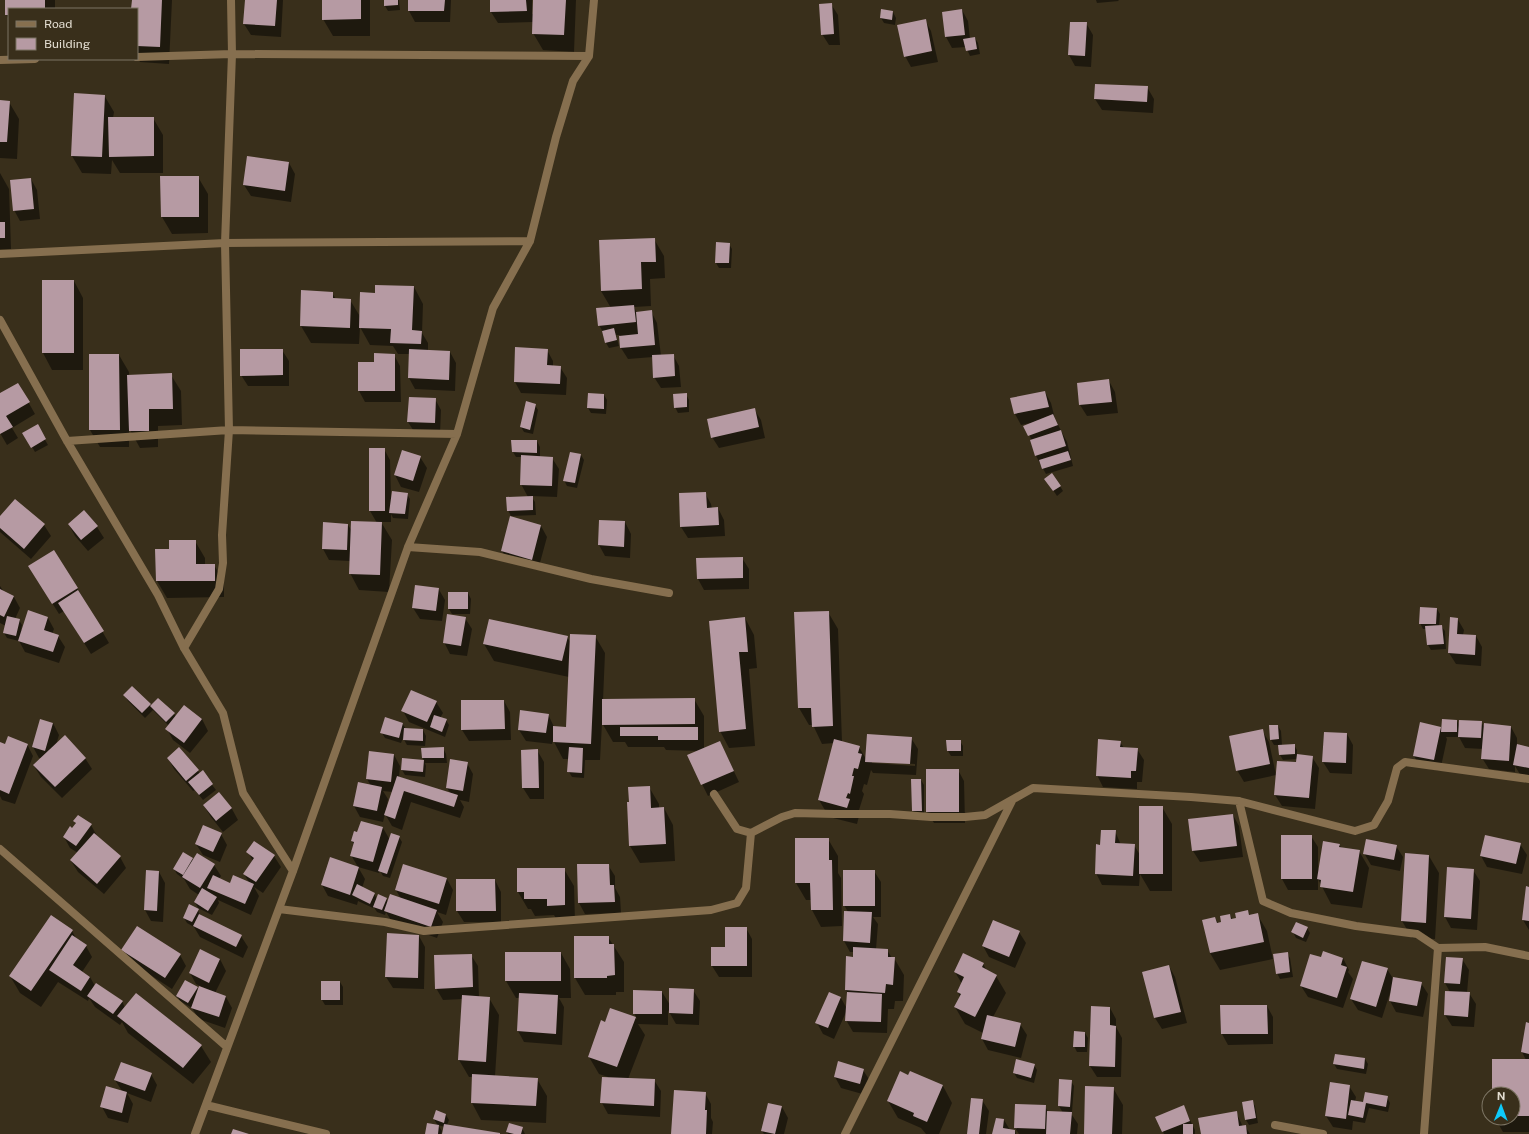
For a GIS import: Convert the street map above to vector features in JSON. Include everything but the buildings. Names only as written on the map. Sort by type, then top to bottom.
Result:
[{"type":"street","points":[[184,648],[219,589],[223,563],[222,535],[229,430],[225,243],[232,54],[231,0]]},
{"type":"street","points":[[195,1134],[294,871],[408,547],[457,434],[493,308],[530,241],[556,137],[573,81],[589,56],[594,0]]},
{"type":"street","points":[[138,56],[232,54],[589,56]]},
{"type":"street","points":[[0,254],[225,243],[530,241]]},
{"type":"street","points":[[0,320],[66,441],[158,594],[184,648],[223,713],[243,794],[294,871]]},
{"type":"street","points":[[66,441],[229,430],[457,434]]},
{"type":"street","points":[[408,547],[480,552],[591,579],[669,593]]},
{"type":"street","points":[[714,794],[737,829],[751,833],[782,817],[795,813],[890,814],[931,817],[965,817],[985,815],[1033,788],[1191,796],[1239,801],[1355,831],[1374,825],[1388,801],[1397,768],[1405,762],[1529,779]]},
{"type":"street","points":[[845,1134],[1012,800]]},
{"type":"street","points":[[1239,801],[1263,900],[1292,913],[1356,926],[1417,934],[1438,948],[1485,947],[1529,956]]},
{"type":"street","points":[[279,909],[385,922],[424,931],[711,910],[737,903],[746,888],[751,833]]},
{"type":"street","points":[[0,849],[227,1047]]},
{"type":"street","points":[[1424,1134],[1438,948]]},
{"type":"street","points":[[206,1106],[326,1134]]},
{"type":"street","points":[[1275,1125],[1323,1134]]}]
